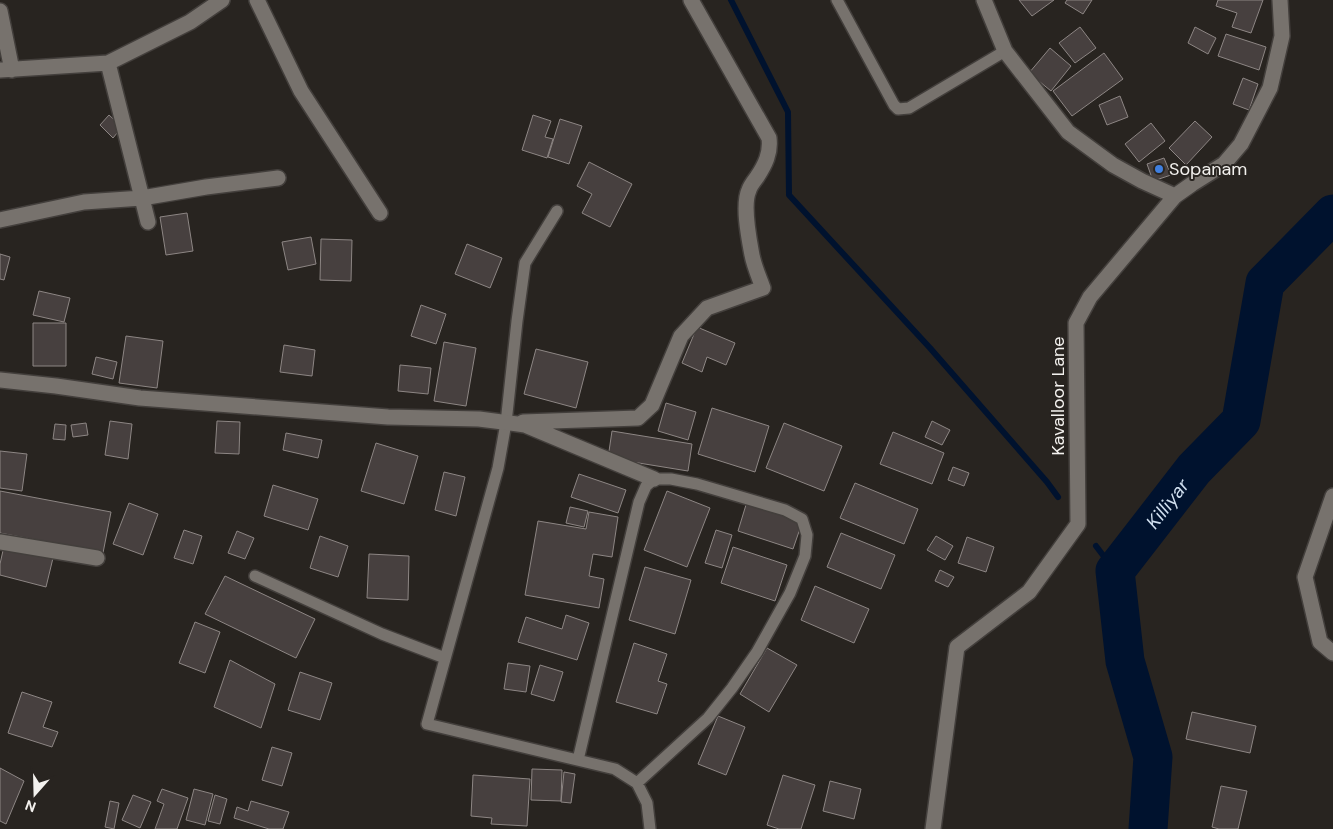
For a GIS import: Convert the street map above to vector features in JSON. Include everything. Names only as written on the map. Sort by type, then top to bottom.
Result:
[{"type":"street","points":[[0,11],[6,70],[108,63],[190,22],[222,0]]},
{"type":"street","points":[[257,0],[301,91],[380,213]]},
{"type":"street","points":[[506,423],[638,418],[652,405],[681,336],[707,308],[763,288],[752,257],[746,216],[746,202],[748,190],[768,157],[769,138],[691,0]]},
{"type":"street","points":[[984,0],[1005,50],[1068,132],[1112,165],[1175,196]]},
{"type":"street","name":"Kavalloor Lane","points":[[933,829],[957,647],[1029,592],[1078,524],[1076,323],[1090,297],[1175,196],[1224,164],[1241,144],[1270,88],[1282,36],[1280,0]]},
{"type":"street","points":[[108,63],[148,222]]},
{"type":"street","points":[[0,220],[84,202],[142,198],[206,187],[278,178]]},
{"type":"street","points":[[0,380],[140,398],[388,417],[479,419],[525,425],[654,479]]},
{"type":"street","points":[[1333,496],[1305,578],[1320,642],[1333,653]]},
{"type":"street","points":[[0,542],[97,558]]},
{"type":"lane","points":[[837,0],[894,105],[898,109],[909,108],[1005,50]]},
{"type":"lane","points":[[557,211],[525,263],[506,423],[498,468],[427,724],[615,769],[637,783],[648,803],[650,829]]},
{"type":"lane","points":[[578,760],[639,502],[646,486],[654,479],[671,479],[697,484],[785,510],[802,520],[807,534],[805,556],[790,593],[757,652],[708,718],[637,783]]},
{"type":"lane","points":[[255,576],[382,634],[445,658]]},
{"type":"building","points":[[1019,0],[1054,0],[1032,16]]},
{"type":"building","points":[[1067,0],[1092,0],[1083,14],[1065,3]]},
{"type":"building","points":[[1218,0],[1263,0],[1251,33],[1232,27],[1237,13],[1216,6]]},
{"type":"building","points":[[1080,27],[1096,48],[1075,63],[1059,43]]},
{"type":"building","points":[[1195,27],[1216,38],[1208,54],[1188,43]]},
{"type":"building","points":[[1226,34],[1266,47],[1259,70],[1218,56]]},
{"type":"building","points":[[1050,48],[1071,66],[1051,91],[1029,73]]},
{"type":"building","points":[[1104,53],[1123,79],[1072,116],[1053,91]]},
{"type":"building","points":[[1243,78],[1258,84],[1249,110],[1233,104]]},
{"type":"building","points":[[1120,96],[1128,117],[1107,125],[1099,105]]},
{"type":"building","points":[[109,115],[122,127],[113,138],[100,125]]},
{"type":"building","points":[[533,115],[551,121],[545,137],[553,139],[547,158],[522,150]]},
{"type":"building","points":[[560,119],[582,126],[569,164],[548,157]]},
{"type":"building","points":[[1195,121],[1212,137],[1186,165],[1169,148]]},
{"type":"building","points":[[1151,123],[1165,141],[1139,162],[1125,144]]},
{"type":"building","name":"Sopanam","points":[[1164,158],[1171,175],[1153,181],[1147,164]]},
{"type":"building","points":[[589,162],[632,184],[610,227],[582,213],[592,194],[577,186]]},
{"type":"building","points":[[187,213],[193,251],[166,255],[160,217]]},
{"type":"building","points":[[311,237],[316,264],[288,270],[282,242]]},
{"type":"building","points":[[321,239],[352,240],[351,281],[320,280]]},
{"type":"building","points":[[467,244],[502,258],[490,288],[455,274]]},
{"type":"building","points":[[0,254],[10,257],[4,280],[0,279]]},
{"type":"building","points":[[39,291],[70,298],[64,322],[33,315]]},
{"type":"building","points":[[421,305],[446,314],[436,344],[411,336]]},
{"type":"building","points":[[33,323],[66,323],[66,366],[33,366]]},
{"type":"building","points":[[697,327],[735,343],[726,365],[707,357],[702,372],[682,363]]},
{"type":"building","points":[[126,336],[163,341],[157,388],[119,383]]},
{"type":"building","points":[[444,342],[476,348],[466,406],[434,401]]},
{"type":"building","points":[[284,345],[315,350],[312,376],[280,372]]},
{"type":"building","points":[[536,349],[588,362],[576,408],[524,394]]},
{"type":"building","points":[[96,357],[117,362],[113,379],[92,374]]},
{"type":"building","points":[[400,365],[431,368],[428,394],[398,391]]},
{"type":"building","points":[[666,403],[696,412],[688,440],[658,431]]},
{"type":"building","points":[[712,408],[769,426],[755,472],[698,454]]},
{"type":"building","points":[[110,421],[132,424],[128,459],[105,455]]},
{"type":"building","points":[[217,421],[240,422],[239,454],[215,453]]},
{"type":"building","points":[[932,421],[950,430],[942,445],[925,437]]},
{"type":"building","points":[[86,423],[88,435],[73,437],[71,425]]},
{"type":"building","points":[[784,423],[842,446],[824,491],[766,468]]},
{"type":"building","points":[[55,424],[66,425],[65,440],[53,439]]},
{"type":"building","points":[[612,431],[692,444],[688,471],[608,458]]},
{"type":"building","points":[[893,432],[944,453],[932,484],[880,464]]},
{"type":"building","points":[[286,433],[322,440],[318,458],[283,450]]},
{"type":"building","points":[[376,443],[418,456],[404,504],[361,491]]},
{"type":"building","points":[[0,451],[27,454],[22,491],[0,488]]},
{"type":"building","points":[[953,467],[969,473],[964,486],[948,480]]},
{"type":"building","points":[[444,472],[465,477],[456,516],[435,510]]},
{"type":"building","points":[[579,474],[626,490],[618,513],[571,497]]},
{"type":"building","points":[[855,483],[918,509],[904,544],[840,518]]},
{"type":"building","points":[[273,485],[318,499],[308,530],[264,516]]},
{"type":"building","points":[[0,491],[111,512],[103,553],[0,533]]},
{"type":"building","points":[[667,491],[710,508],[687,567],[644,550]]},
{"type":"building","points":[[749,495],[805,514],[793,549],[738,531]]},
{"type":"building","points":[[129,503],[158,514],[143,555],[113,544]]},
{"type":"building","points":[[570,507],[588,511],[584,527],[566,523]]},
{"type":"building","points":[[589,512],[618,517],[612,557],[593,554],[589,576],[604,579],[599,608],[525,595],[538,521],[586,529]]},
{"type":"building","points":[[184,530],[202,536],[193,564],[174,558]]},
{"type":"building","points":[[716,530],[732,535],[722,568],[705,563]]},
{"type":"building","points":[[237,531],[254,538],[245,559],[228,553]]},
{"type":"building","points":[[841,533],[895,555],[881,589],[827,567]]},
{"type":"building","points":[[320,536],[348,546],[338,577],[310,568]]},
{"type":"building","points":[[936,536],[953,546],[945,560],[927,550]]},
{"type":"building","points":[[967,537],[994,547],[986,572],[958,563]]},
{"type":"building","points":[[4,546],[53,558],[46,587],[0,575],[0,564]]},
{"type":"building","points":[[733,547],[787,565],[775,601],[721,583]]},
{"type":"building","points":[[369,554],[409,556],[408,600],[367,598]]},
{"type":"building","points":[[645,567],[691,580],[675,634],[629,620]]},
{"type":"building","points":[[940,570],[954,577],[948,587],[935,581]]},
{"type":"building","points":[[225,576],[315,619],[296,658],[205,614]]},
{"type":"building","points":[[815,586],[869,609],[854,643],[801,620]]},
{"type":"building","points":[[566,615],[589,623],[577,660],[518,642],[526,617],[562,629]]},
{"type":"building","points":[[195,622],[220,632],[205,673],[179,663]]},
{"type":"building","points":[[634,643],[667,654],[658,681],[667,684],[657,714],[616,702]]},
{"type":"building","points":[[767,648],[797,665],[769,712],[740,694]]},
{"type":"building","points":[[230,660],[275,684],[261,728],[214,707]]},
{"type":"building","points":[[508,663],[530,666],[526,692],[504,689]]},
{"type":"building","points":[[540,665],[563,672],[554,701],[531,694]]},
{"type":"building","points":[[300,672],[332,683],[320,720],[288,710]]},
{"type":"building","points":[[22,692],[52,702],[43,727],[58,732],[52,747],[8,733]]},
{"type":"building","points":[[1192,712],[1256,726],[1250,753],[1186,739]]},
{"type":"building","points":[[718,716],[745,727],[726,775],[698,764]]},
{"type":"building","points":[[272,747],[292,753],[282,786],[262,780]]},
{"type":"building","points":[[0,768],[24,781],[6,824],[0,821]]},
{"type":"building","points":[[532,769],[562,770],[561,801],[531,800]]},
{"type":"building","points":[[564,772],[575,774],[571,803],[561,802]]},
{"type":"building","points":[[473,775],[530,779],[527,826],[491,824],[492,818],[471,816]]},
{"type":"building","points":[[783,775],[815,785],[801,829],[779,829],[767,825]]},
{"type":"building","points":[[830,781],[861,789],[854,819],[823,811]]},
{"type":"building","points":[[1221,786],[1247,791],[1238,829],[1212,827]]},
{"type":"building","points":[[162,789],[188,798],[177,829],[155,829],[164,804],[157,801]]},
{"type":"building","points":[[194,789],[213,794],[205,825],[186,820]]},
{"type":"building","points":[[133,795],[151,802],[140,828],[122,820]]},
{"type":"building","points":[[215,795],[227,799],[220,824],[208,821]]},
{"type":"building","points":[[110,801],[119,803],[114,829],[105,827]]},
{"type":"building","points":[[251,801],[289,812],[283,829],[269,829],[234,818],[237,807],[248,811]]},
{"type":"waterway","points":[[731,0],[788,112],[789,195],[930,348],[1058,497]]},
{"type":"waterway","name":"Killiyar","points":[[1148,829],[1153,757],[1125,661],[1115,571],[1194,469],[1241,421],[1265,283],[1333,214]]},
{"type":"waterway","points":[[1096,546],[1115,571]]},
{"type":"place","name":"Sopanam","points":[[1159,169]]}]
